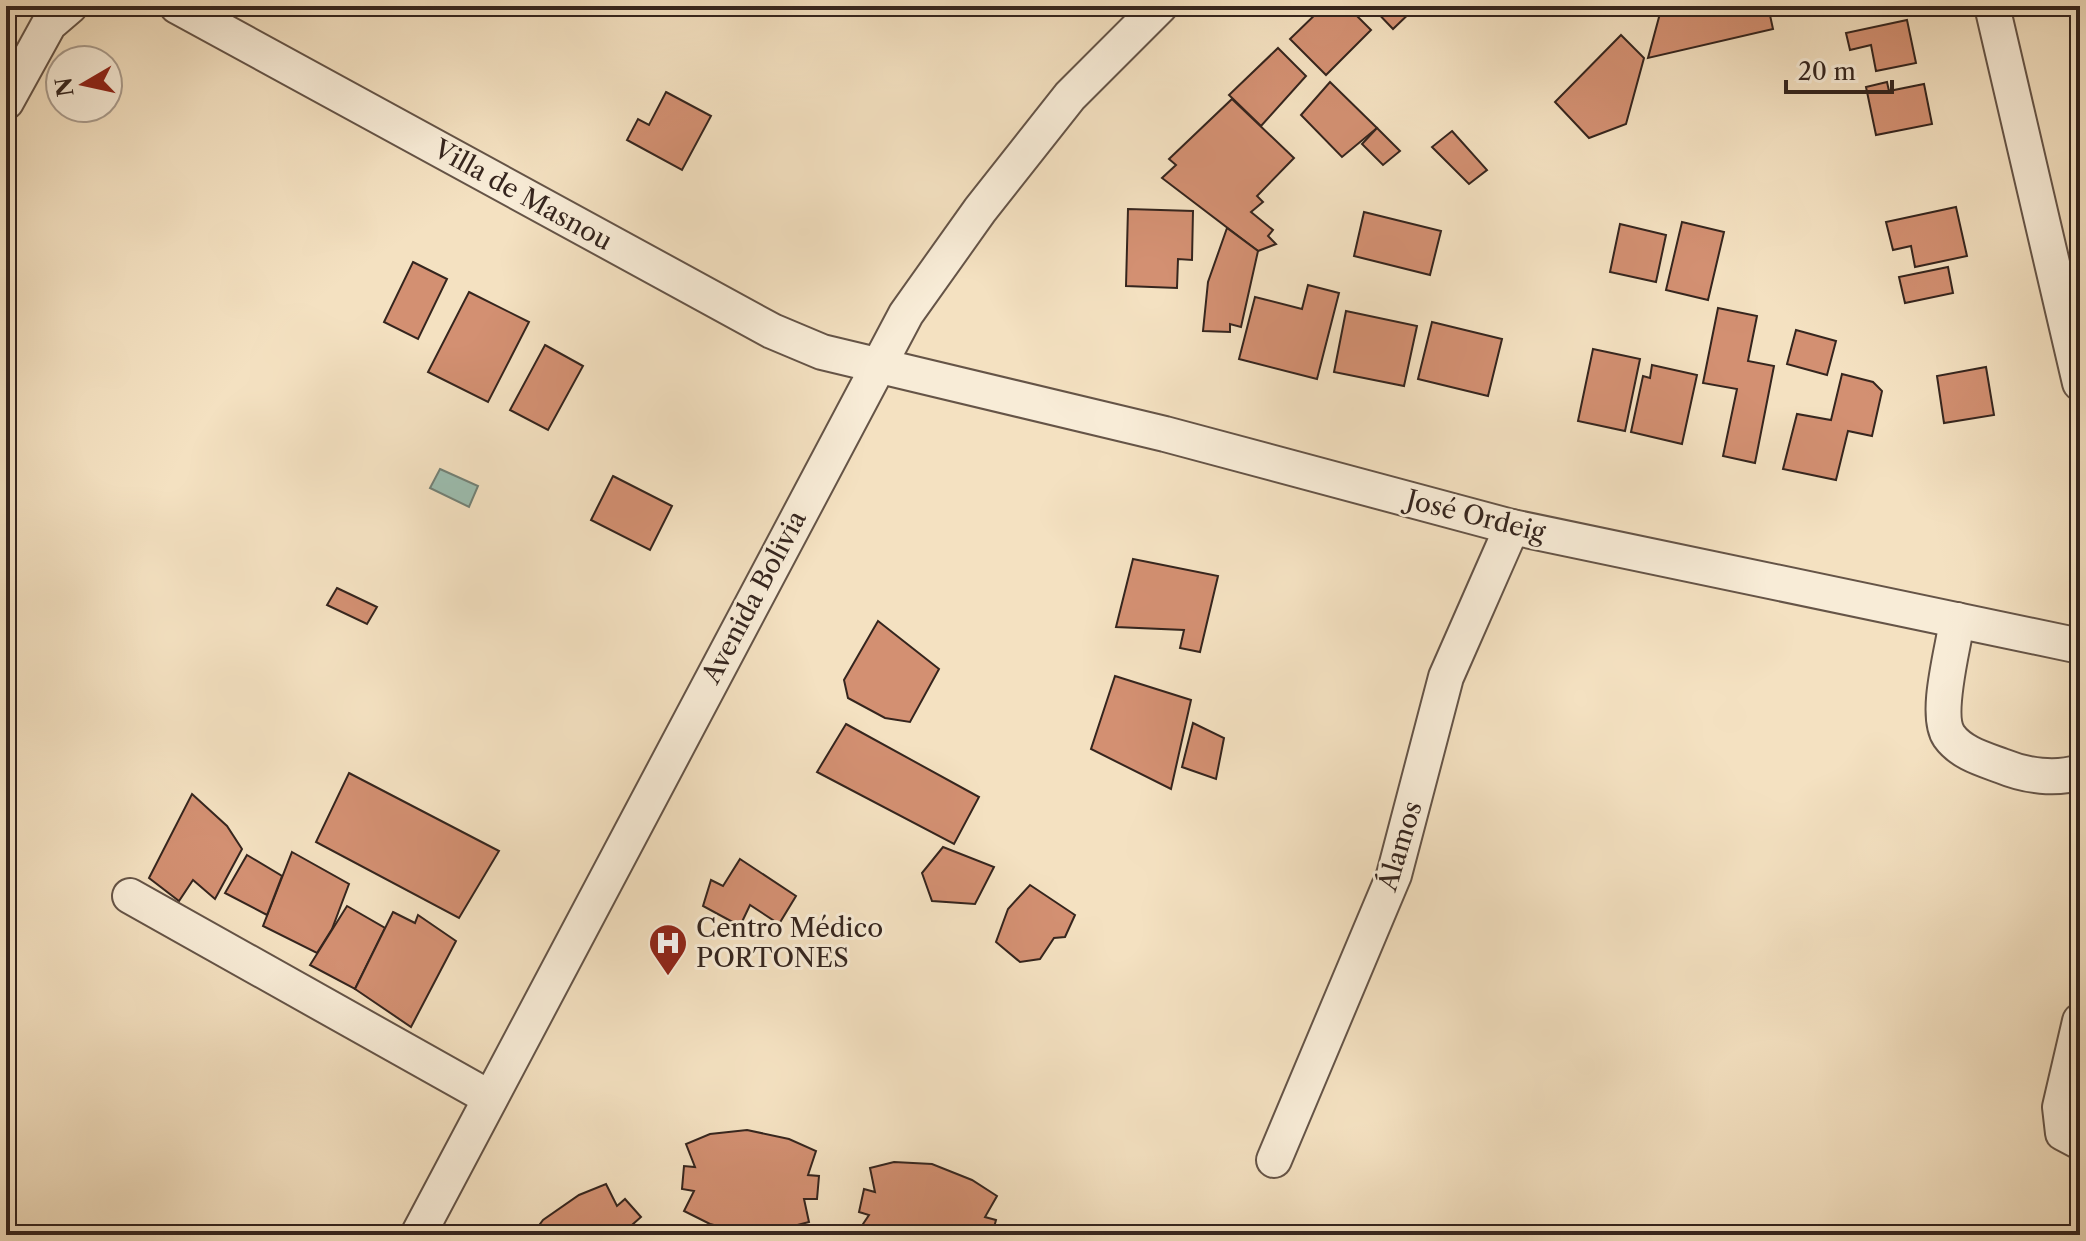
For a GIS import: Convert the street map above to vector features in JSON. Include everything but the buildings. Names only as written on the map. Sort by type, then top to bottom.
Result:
[{"type":"street","points":[[6,102],[49,24],[70,6]]},
{"type":"street","name":"Villa de Masnou","points":[[177,6],[772,331],[822,352],[876,365]]},
{"type":"street","name":"Avenida Bolivia","points":[[418,1235],[876,365],[906,314],[980,210],[1070,96],[1160,6]]},
{"type":"street","points":[[1992,6],[2080,383]]},
{"type":"street","name":"José Ordeig","points":[[876,365],[1165,434],[1512,527],[2080,646]]},
{"type":"street","name":"Álamos","points":[[1274,1160],[1394,875],[1446,677],[1512,527]]},
{"type":"street","points":[[1957,620],[1944,719],[1948,735],[1969,754],[2008,769],[2062,778],[2080,772]]},
{"type":"street","points":[[130,896],[490,1098]]},
{"type":"street","points":[[2080,1021],[2060,1107],[2060,1122],[2063,1133],[2080,1142]]},
{"type":"shaded area","points":[[440,469],[478,486],[469,507],[430,488]]},
{"type":"place","name":"Centro Médico PORTONES","points":[[668,977]]}]
